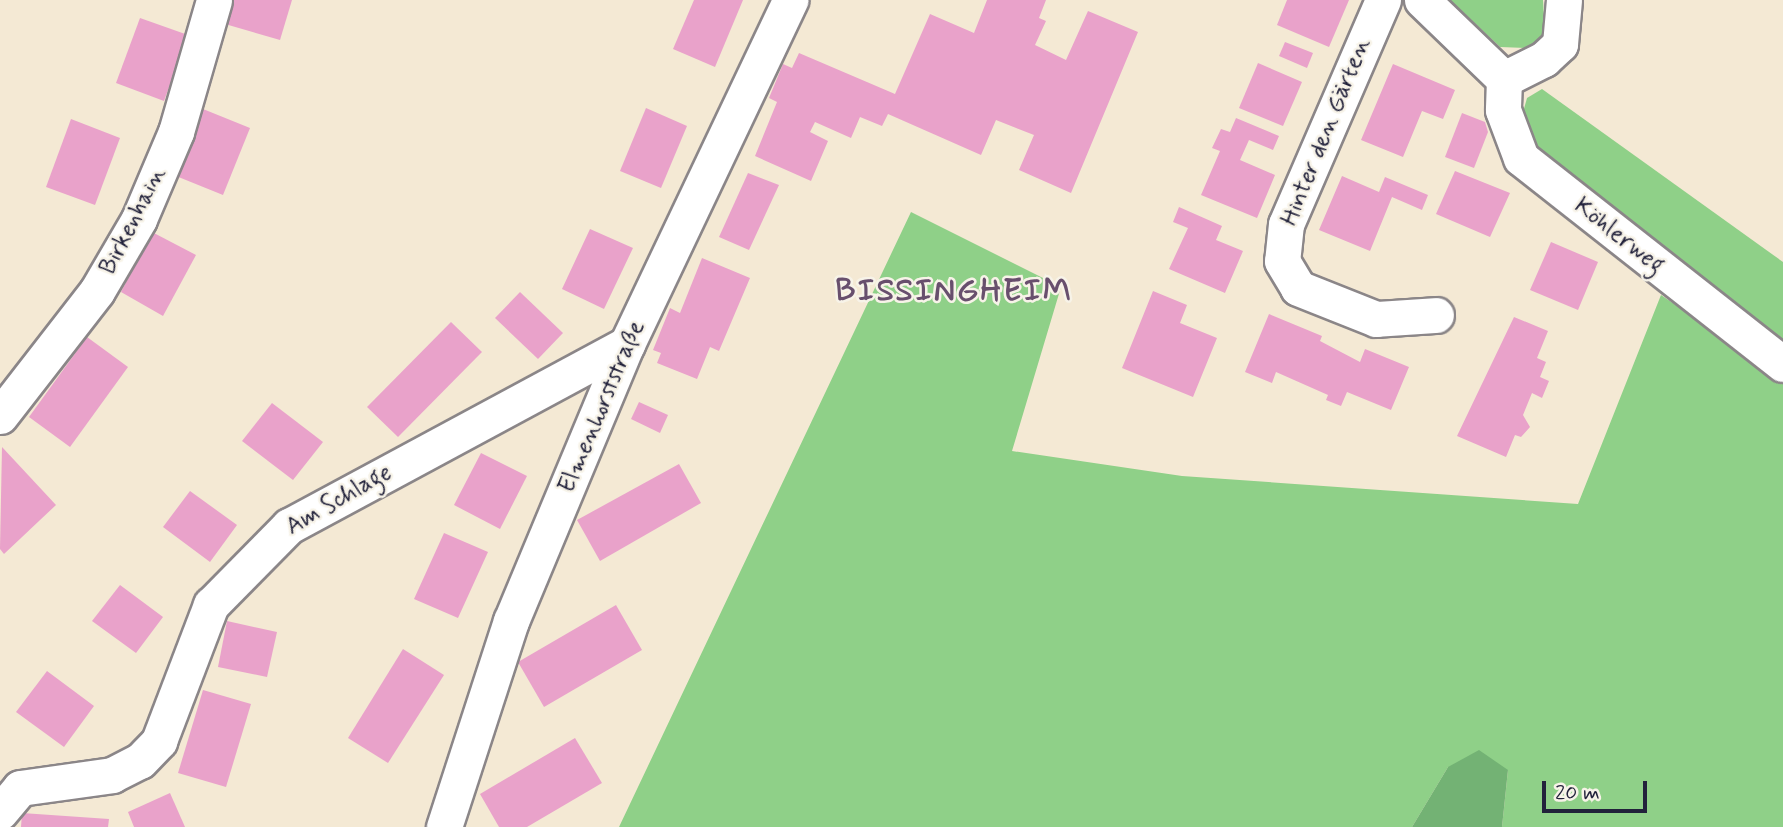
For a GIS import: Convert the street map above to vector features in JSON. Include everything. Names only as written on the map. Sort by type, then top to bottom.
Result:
[{"type":"street","name":"Birkenhain","points":[[0,416],[97,291],[139,219],[176,132],[214,0]]},
{"type":"street","name":"Elmenhorststraße","points":[[444,827],[511,621],[627,344],[790,0]]},
{"type":"street","name":"Hinter den Gärten","points":[[1383,0],[1286,224],[1282,261],[1298,288],[1376,319],[1436,315]]},
{"type":"street","points":[[1422,0],[1504,79],[1544,59],[1560,44],[1564,0]]},
{"type":"street","name":"Köhlerweg","points":[[1504,79],[1503,110],[1521,158],[1783,364]]},
{"type":"street","name":"Am Schlage","points":[[0,812],[20,788],[112,775],[140,761],[159,741],[211,605],[289,526],[627,344]]},
{"type":"green space","points":[[1450,0],[1543,0],[1545,34],[1529,48],[1500,47]]},
{"type":"green space","points":[[1542,89],[1783,262],[1783,364],[1528,152],[1522,116],[1527,98]]},
{"type":"green space","points":[[911,212],[1061,287],[1012,451],[1182,476],[1578,504],[1661,295],[1755,359],[1783,383],[1783,827],[1502,827],[1508,770],[1448,767],[1412,827],[619,827]]},
{"type":"green space","points":[[1479,750],[1508,770],[1502,827],[1412,827],[1448,767]]},
{"type":"building","points":[[232,0],[292,0],[280,40],[225,24]]},
{"type":"building","points":[[694,0],[743,0],[715,67],[673,49]]},
{"type":"building","points":[[987,0],[1046,0],[1039,18],[1046,21],[1035,45],[1066,60],[1088,11],[1138,32],[1071,193],[1019,170],[1034,135],[996,120],[981,155],[888,114],[882,126],[860,117],[851,138],[815,122],[810,132],[828,141],[811,181],[755,156],[777,102],[769,98],[783,64],[792,68],[799,53],[895,94],[930,14],[974,33]]},
{"type":"building","points":[[1287,0],[1349,0],[1329,47],[1277,25]]},
{"type":"building","points":[[140,18],[188,35],[164,101],[116,83]]},
{"type":"building","points":[[1285,42],[1313,53],[1307,68],[1279,56]]},
{"type":"building","points":[[1258,63],[1302,82],[1283,126],[1239,108]]},
{"type":"building","points":[[1393,64],[1455,90],[1443,119],[1422,111],[1403,157],[1361,140]]},
{"type":"building","points":[[646,108],[687,126],[661,188],[620,171]]},
{"type":"building","points":[[203,109],[250,128],[223,195],[176,176]]},
{"type":"building","points":[[1462,113],[1485,122],[1488,132],[1474,168],[1445,157]]},
{"type":"building","points":[[1236,118],[1279,136],[1273,150],[1249,140],[1240,160],[1275,175],[1257,218],[1201,195],[1220,151],[1212,148],[1221,129],[1230,132]]},
{"type":"building","points":[[71,119],[120,138],[95,205],[46,187]]},
{"type":"building","points":[[1455,171],[1510,193],[1490,237],[1436,214]]},
{"type":"building","points":[[748,173],[779,185],[749,250],[719,237]]},
{"type":"building","points":[[1342,176],[1379,192],[1385,177],[1428,195],[1422,210],[1392,197],[1370,251],[1319,230]]},
{"type":"building","points":[[1179,207],[1222,226],[1216,240],[1243,251],[1225,293],[1169,269],[1188,228],[1173,222]]},
{"type":"building","points":[[590,229],[633,248],[604,309],[562,289]]},
{"type":"building","points":[[152,232],[196,255],[163,316],[121,292]]},
{"type":"building","points":[[1551,242],[1598,262],[1578,310],[1530,290]]},
{"type":"building","points":[[702,258],[750,278],[719,351],[710,347],[697,379],[657,363],[661,353],[653,350],[670,308],[680,313]]},
{"type":"building","points":[[1153,291],[1187,305],[1180,323],[1217,338],[1193,397],[1122,368]]},
{"type":"building","points":[[520,292],[563,333],[538,359],[495,318]]},
{"type":"building","points":[[1269,314],[1322,336],[1320,341],[1360,362],[1365,349],[1409,367],[1391,410],[1347,392],[1341,406],[1326,400],[1328,395],[1276,372],[1272,383],[1245,372]]},
{"type":"building","points":[[1514,317],[1548,331],[1537,358],[1546,362],[1540,377],[1549,381],[1542,398],[1532,393],[1523,415],[1530,427],[1521,437],[1515,435],[1506,457],[1457,436]]},
{"type":"building","points":[[451,322],[482,352],[398,437],[367,407]]},
{"type":"building","points":[[87,337],[128,367],[70,447],[29,417]]},
{"type":"building","points":[[639,402],[668,415],[660,433],[631,419]]},
{"type":"building","points":[[272,403],[323,442],[293,480],[242,441]]},
{"type":"building","points":[[2,447],[56,505],[4,554],[0,549]]},
{"type":"building","points":[[481,453],[527,476],[500,529],[454,505]]},
{"type":"building","points":[[679,464],[701,503],[600,561],[577,520]]},
{"type":"building","points":[[190,491],[237,525],[210,562],[163,527]]},
{"type":"building","points":[[444,533],[488,552],[458,618],[414,599]]},
{"type":"building","points":[[120,585],[163,617],[136,653],[92,621]]},
{"type":"building","points":[[616,605],[642,650],[544,707],[518,662]]},
{"type":"building","points":[[227,621],[277,632],[267,677],[218,667]]},
{"type":"building","points":[[403,649],[444,675],[388,763],[348,738]]},
{"type":"building","points":[[47,671],[94,706],[64,747],[16,712]]},
{"type":"building","points":[[203,690],[251,704],[226,787],[178,773]]},
{"type":"building","points":[[575,738],[602,783],[527,827],[499,827],[480,794]]},
{"type":"building","points":[[170,793],[185,827],[134,827],[128,812]]},
{"type":"building","points":[[22,813],[109,819],[108,827],[21,827]]},
{"type":"district","name":"BISSINGHEIM","points":[[954,291]]}]
